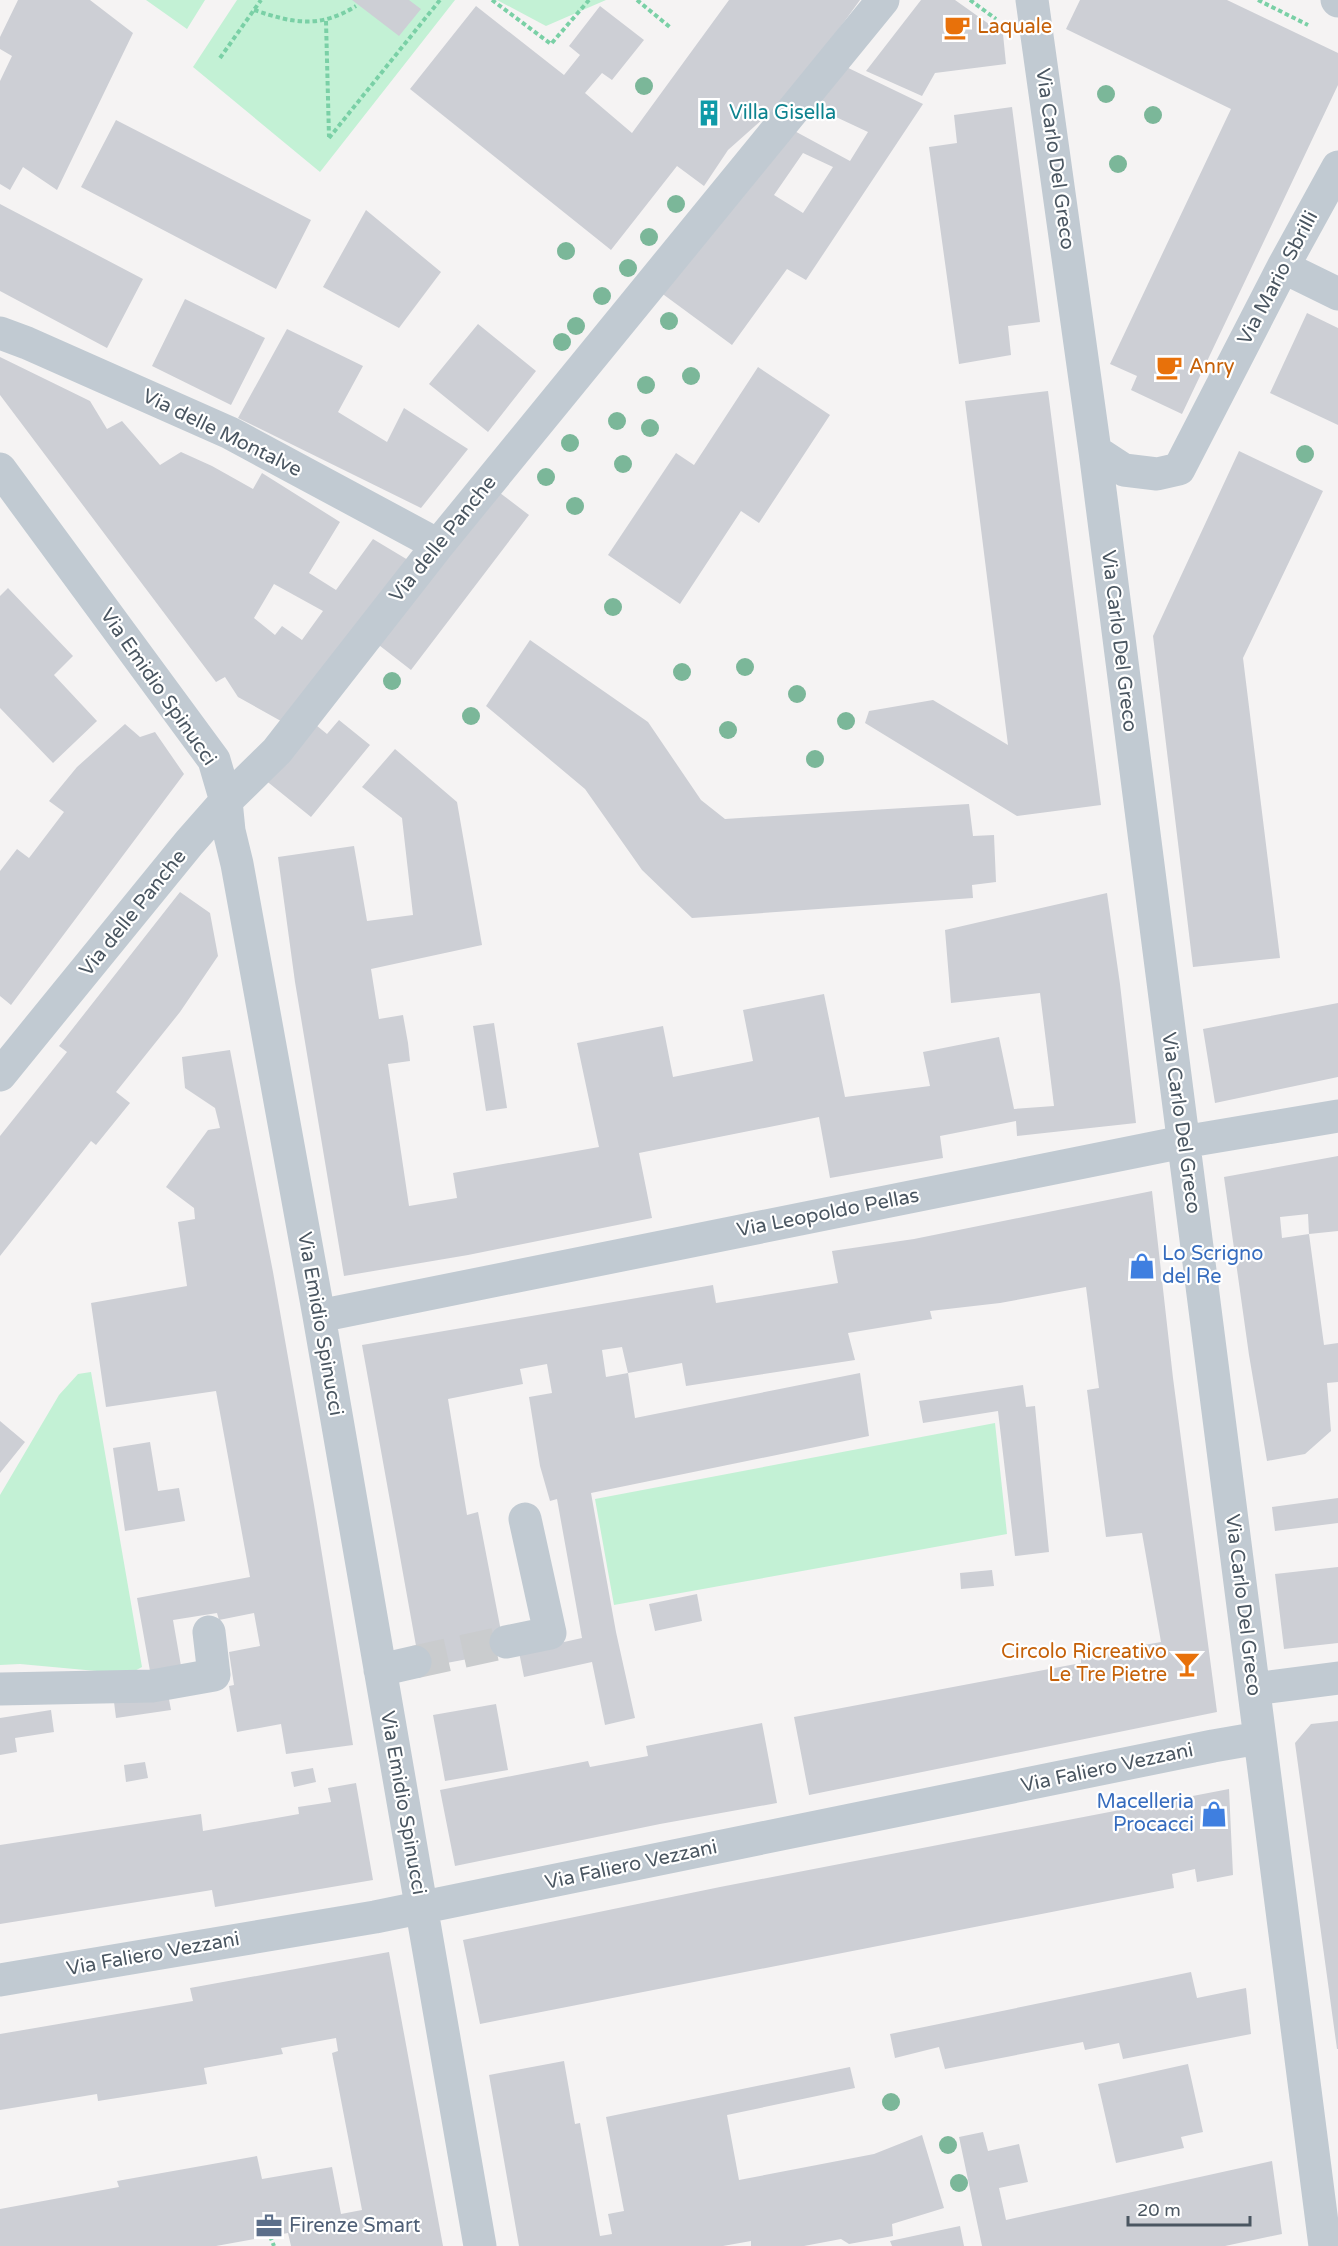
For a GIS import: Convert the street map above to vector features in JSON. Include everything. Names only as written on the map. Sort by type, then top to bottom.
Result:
[{"type":"street","name":"Via delle Panche","points":[[0,1075],[189,843],[226,801],[277,751],[438,545],[883,0]]},
{"type":"street","name":"Via Carlo Del Greco","points":[[1032,0],[1095,451],[1325,2246]]},
{"type":"street","name":"Via Mario Sbrilli","points":[[1095,451],[1124,470],[1157,474],[1179,469],[1283,267],[1338,167]]},
{"type":"street","points":[[1283,267],[1338,294]]},
{"type":"street","name":"Via delle Montalve","points":[[0,333],[230,434],[438,545]]},
{"type":"street","name":"Via Emidio Spinucci","points":[[0,470],[214,760],[226,801],[229,831],[237,864],[319,1316],[480,2246]]},
{"type":"street","name":"Via Leopoldo Pellas","points":[[319,1316],[1184,1142],[1338,1116]]},
{"type":"street","points":[[506,1642],[550,1633],[525,1519]]},
{"type":"street","points":[[0,1689],[152,1686],[214,1675],[209,1632]]},
{"type":"street","points":[[380,1670],[415,1662]]},
{"type":"street","points":[[1254,1689],[1338,1678]]},
{"type":"street","name":"Via Faliero Vezzani","points":[[0,1980],[421,1908],[1259,1738]]},
{"type":"path","points":[[220,58],[261,0]]},
{"type":"path","points":[[326,21],[329,138],[440,0]]},
{"type":"path","points":[[492,0],[551,44],[589,0]]},
{"type":"path","points":[[637,0],[671,28]]},
{"type":"path","points":[[1258,0],[1318,30]]},
{"type":"path","points":[[254,10],[290,21],[326,21],[356,6]]},
{"type":"path","points":[[270,2236],[274,2246]]},
{"type":"green space","points":[[146,0],[205,0],[187,29]]},
{"type":"green space","points":[[237,0],[455,0],[320,172],[193,67]]},
{"type":"green space","points":[[497,0],[606,0],[546,26]]},
{"type":"green space","points":[[91,1372],[142,1667],[129,1674],[20,1664],[0,1665],[0,1495],[59,1395],[78,1374]]},
{"type":"green space","points":[[995,1423],[1007,1534],[614,1605],[595,1499]]},
{"type":"building","points":[[18,0],[90,0],[133,33],[57,190],[23,167],[10,190],[0,184],[0,81],[12,56],[0,49],[0,37]]},
{"type":"building","points":[[352,0],[409,0],[421,9],[399,36]]},
{"type":"building","points":[[729,0],[860,0],[793,92],[728,150],[704,186],[677,166],[611,250],[410,89],[476,6],[564,75],[580,55],[569,46],[600,6],[644,40],[612,80],[602,73],[585,93],[632,133]]},
{"type":"building","points":[[921,0],[955,0],[1003,34],[1006,64],[935,73],[922,96],[866,71]]},
{"type":"building","points":[[1080,0],[1227,0],[1338,53],[1338,85],[1182,414],[1131,390],[1137,376],[1110,364],[1231,109],[1066,29]]},
{"type":"building","points":[[840,64],[923,104],[806,280],[787,269],[732,345],[660,292],[789,128],[850,161],[868,132],[806,103]],"holes":[[[803,153],[833,167],[803,213],[774,195]]]},
{"type":"building","points":[[1012,107],[1040,322],[1008,326],[1011,355],[959,364],[929,147],[957,143],[954,115]]},
{"type":"building","points":[[116,120],[311,220],[276,289],[81,187]]},
{"type":"building","points":[[0,204],[143,279],[107,348],[0,291]]},
{"type":"building","points":[[366,210],[441,272],[399,328],[323,287]]},
{"type":"building","points":[[185,299],[265,338],[231,405],[152,366]]},
{"type":"building","points":[[1307,313],[1338,328],[1338,425],[1270,393]]},
{"type":"building","points":[[478,324],[536,371],[488,432],[429,384]]},
{"type":"building","points":[[287,329],[363,366],[338,412],[387,442],[404,408],[468,449],[421,508],[238,418]]},
{"type":"building","points":[[0,357],[90,401],[107,429],[122,421],[160,465],[181,452],[253,489],[262,473],[340,522],[309,573],[336,590],[373,539],[413,563],[288,725],[238,697],[225,677],[216,682],[0,395]],"holes":[[[274,584],[323,611],[302,640],[282,626],[275,635],[254,618]]]},
{"type":"building","points":[[758,367],[830,415],[759,523],[741,511],[680,604],[608,555],[676,453],[694,465]]},
{"type":"building","points":[[1048,391],[1101,805],[1017,816],[865,723],[869,711],[933,700],[1008,745],[965,401]]},
{"type":"building","points":[[1239,451],[1323,491],[1243,658],[1280,958],[1193,967],[1153,636]]},
{"type":"building","points":[[492,487],[529,515],[411,670],[375,642]]},
{"type":"building","points":[[8,588],[73,656],[54,675],[97,721],[53,763],[0,708],[0,596]]},
{"type":"building","points":[[530,640],[648,722],[701,800],[725,819],[969,804],[973,836],[994,835],[996,882],[972,885],[973,898],[692,918],[642,870],[585,789],[486,706]]},
{"type":"building","points":[[339,720],[370,745],[311,817],[264,779],[311,721],[327,734]]},
{"type":"building","points":[[125,724],[140,737],[155,732],[184,774],[11,1005],[0,996],[0,871],[17,849],[29,858],[64,812],[49,801],[77,767]]},
{"type":"building","points":[[395,749],[457,802],[482,945],[371,969],[379,1019],[403,1015],[408,1043],[410,1061],[388,1064],[409,1206],[457,1198],[453,1173],[599,1147],[577,1043],[663,1026],[673,1077],[753,1061],[743,1010],[824,994],[845,1097],[930,1086],[923,1052],[999,1037],[1014,1109],[1054,1106],[1040,993],[951,1003],[945,930],[1107,893],[1136,1123],[1017,1136],[1016,1121],[940,1136],[943,1158],[830,1178],[819,1117],[639,1153],[652,1218],[468,1255],[344,1276],[295,982],[278,857],[354,846],[367,921],[413,915],[402,818],[362,787]]},
{"type":"building","points":[[180,892],[210,913],[218,956],[180,1012],[116,1092],[130,1103],[96,1145],[91,1141],[0,1256],[0,1136],[67,1052],[59,1046]]},
{"type":"building","points":[[1338,1003],[1338,1077],[1215,1103],[1203,1029]]},
{"type":"building","points":[[494,1023],[507,1108],[486,1111],[473,1026]]},
{"type":"building","points":[[230,1050],[273,1272],[353,1745],[286,1754],[281,1724],[237,1732],[229,1686],[234,1685],[229,1652],[260,1646],[254,1613],[219,1620],[217,1613],[173,1620],[181,1666],[150,1671],[137,1598],[250,1577],[216,1391],[106,1407],[91,1303],[187,1286],[178,1222],[195,1219],[194,1208],[166,1187],[208,1130],[220,1128],[215,1108],[185,1088],[182,1057]]},
{"type":"building","points":[[1338,1156],[1338,1231],[1309,1234],[1324,1345],[1338,1343],[1338,1382],[1327,1383],[1331,1431],[1305,1454],[1267,1461],[1249,1355],[1224,1177]],"holes":[[[1308,1214],[1309,1234],[1282,1238],[1280,1217]]]},
{"type":"building","points":[[1152,1191],[1173,1378],[1217,1712],[809,1795],[794,1717],[1081,1663],[1081,1656],[1161,1642],[1142,1533],[1106,1537],[1087,1390],[1099,1388],[1086,1287],[1000,1303],[930,1311],[932,1319],[848,1333],[855,1360],[686,1386],[682,1363],[628,1373],[635,1418],[860,1373],[869,1436],[591,1493],[616,1632],[635,1718],[605,1725],[592,1662],[524,1677],[519,1652],[582,1638],[557,1499],[550,1501],[540,1466],[529,1397],[552,1393],[547,1364],[520,1369],[523,1384],[448,1399],[467,1515],[478,1512],[505,1652],[420,1668],[362,1345],[713,1285],[716,1303],[838,1283],[832,1251],[914,1239]],"holes":[[[622,1347],[628,1373],[606,1377],[602,1350]]]},
{"type":"building","points":[[1023,1385],[1026,1407],[1035,1406],[1049,1552],[1015,1556],[998,1411],[923,1423],[919,1401]]},
{"type":"building","points":[[0,1421],[25,1442],[0,1473]]},
{"type":"building","points":[[150,1442],[158,1491],[179,1488],[185,1521],[125,1531],[113,1448]]},
{"type":"building","points":[[1338,1498],[1338,1523],[1275,1531],[1272,1507]]},
{"type":"building","points":[[1338,1567],[1338,1643],[1284,1649],[1275,1574]]},
{"type":"building","points":[[992,1570],[994,1586],[961,1589],[960,1573]]},
{"type":"building","points":[[697,1594],[702,1621],[655,1631],[649,1604]]},
{"type":"building","points":[[168,1694],[171,1710],[116,1718],[114,1702]]},
{"type":"building","points":[[496,1704],[508,1770],[445,1781],[433,1715]]},
{"type":"building","points":[[51,1710],[54,1732],[15,1738],[17,1752],[0,1755],[0,1718]]},
{"type":"building","points":[[1338,1721],[1337,2049],[1295,1743],[1311,1724]]},
{"type":"building","points":[[762,1723],[777,1803],[660,1824],[455,1866],[440,1790],[588,1761],[590,1767],[648,1756],[646,1746]]},
{"type":"building","points":[[145,1762],[148,1778],[126,1782],[124,1765]]},
{"type":"building","points":[[313,1768],[316,1782],[294,1787],[291,1772]]},
{"type":"building","points":[[356,1783],[373,1880],[215,1907],[212,1890],[0,1924],[0,1845],[201,1814],[203,1831],[299,1814],[298,1807],[331,1802],[328,1788]]},
{"type":"building","points":[[1229,1789],[1233,1875],[1197,1882],[1195,1869],[1172,1874],[1174,1888],[480,2024],[463,1940],[720,1887]]},
{"type":"building","points":[[389,1952],[443,2246],[291,2246],[288,2233],[216,2246],[0,2246],[0,2209],[119,2187],[117,2181],[257,2156],[262,2179],[332,2167],[341,2214],[362,2210],[332,2053],[338,2051],[336,2038],[281,2048],[283,2054],[204,2068],[207,2084],[98,2101],[97,2094],[0,2110],[0,2034],[193,2001],[190,1988]]},
{"type":"building","points":[[1191,1972],[1197,1998],[1246,1988],[1251,2034],[1123,2059],[1119,2043],[1085,2050],[1083,2042],[945,2069],[939,2047],[895,2058],[890,2034]]},
{"type":"building","points":[[564,2061],[575,2124],[580,2123],[600,2236],[612,2234],[608,2214],[624,2211],[606,2117],[850,2067],[855,2088],[727,2115],[739,2180],[874,2154],[922,2135],[944,2208],[892,2224],[893,2236],[849,2244],[841,2239],[804,2246],[751,2246],[751,2241],[723,2246],[519,2246],[489,2075]]},
{"type":"building","points":[[1188,2064],[1203,2132],[1181,2137],[1184,2148],[1116,2163],[1098,2084]]},
{"type":"building","points":[[983,2132],[988,2151],[1019,2144],[1028,2182],[999,2188],[1006,2220],[1272,2161],[1282,2234],[1225,2246],[982,2246],[959,2137]]},
{"type":"building","points":[[960,2226],[964,2246],[892,2246],[890,2241]]},
{"type":"tunnel","points":[[415,1662],[506,1642]]},
{"type":"place","name":"Laquale","points":[[957,27]]},
{"type":"place","name":"Villa Gisella","points":[[709,113]]},
{"type":"place","name":"Anry","points":[[1169,367]]},
{"type":"place","name":"Lo Scrigno del Re","points":[[1142,1266]]},
{"type":"place","name":"Circolo Ricreativo Le Tre Pietre","points":[[1187,1664]]},
{"type":"place","name":"Macelleria Procacci","points":[[1214,1814]]},
{"type":"place","name":"Firenze Smart","points":[[269,2226]]}]
